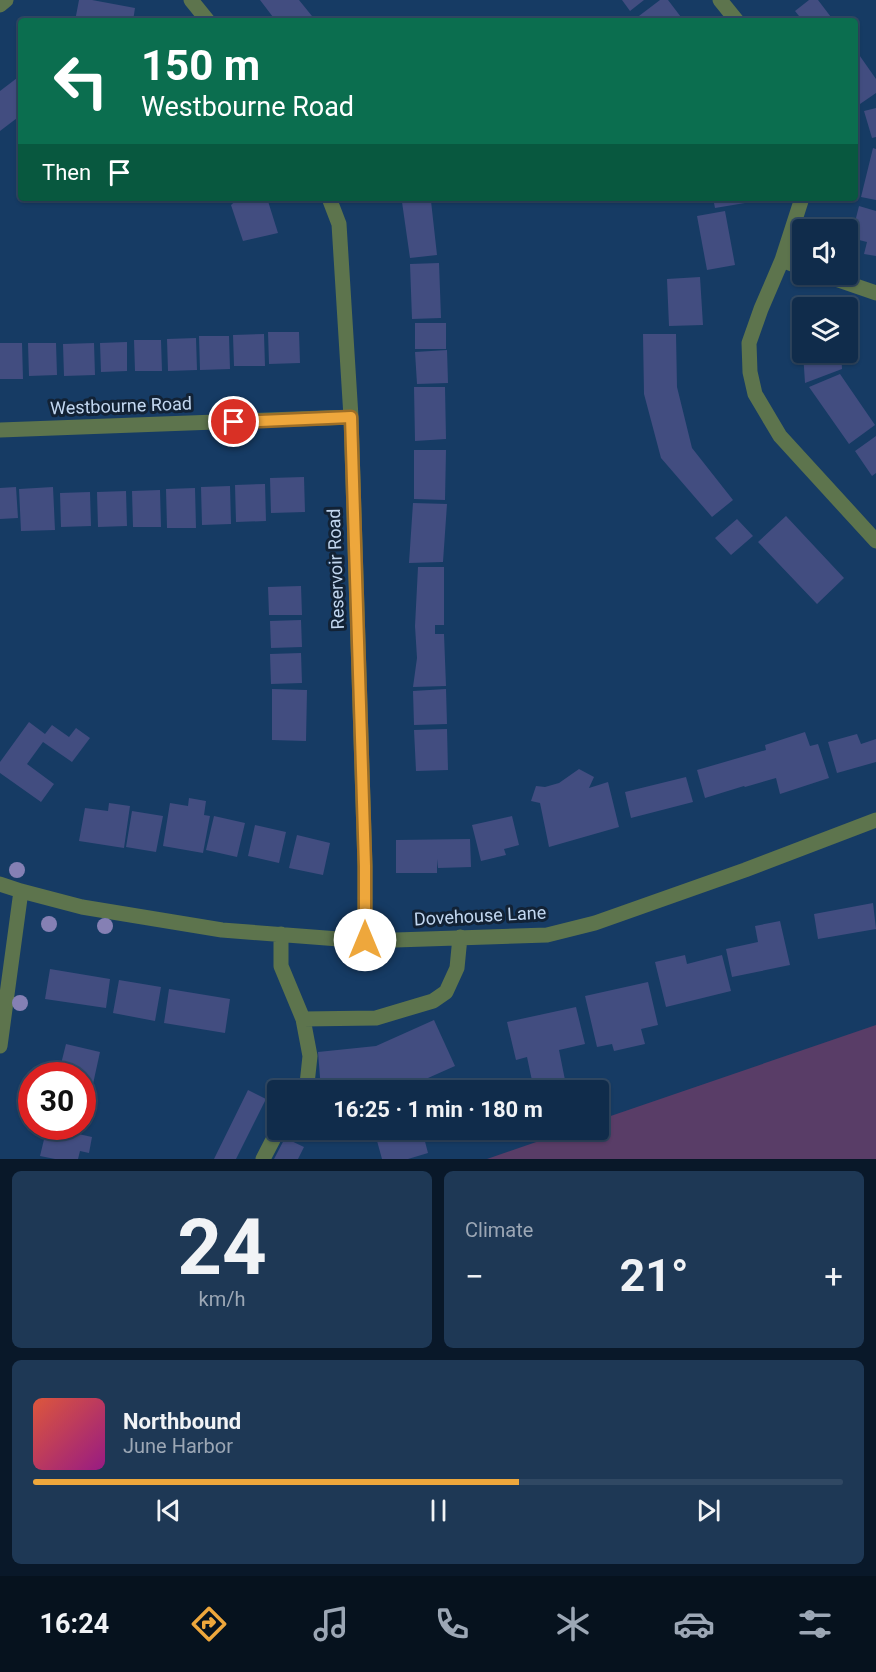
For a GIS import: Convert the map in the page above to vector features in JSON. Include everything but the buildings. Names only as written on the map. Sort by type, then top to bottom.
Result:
[{"type":"street","points":[[0,5],[6,0]]},
{"type":"street","points":[[191,0],[206,18]]},
{"type":"street","points":[[720,0],[735,18]]},
{"type":"street","name":"Reservoir Road","points":[[330,201],[339,224],[351,417],[365,866],[365,940]]},
{"type":"street","points":[[801,201],[782,260],[749,343],[750,372],[755,394],[780,436],[876,541]]},
{"type":"street","points":[[782,260],[792,264]]},
{"type":"street","points":[[853,285],[876,293]]},
{"type":"street","name":"Westbourne Road","points":[[0,430],[351,417]]},
{"type":"street","name":"Dovehouse Lane","points":[[0,884],[82,907],[222,930],[365,940],[547,934],[595,923],[745,870],[876,820]]},
{"type":"street","points":[[0,1047],[21,891]]},
{"type":"street","points":[[281,934],[282,966],[303,1019],[310,1056],[307,1080]]},
{"type":"street","points":[[303,1019],[376,1018],[433,1001],[446,992],[457,968],[460,937]]},
{"type":"street","points":[[263,1159],[273,1140]]},
{"type":"shaded area","points":[[876,1025],[876,1159],[487,1159],[542,1140],[609,1140],[609,1117]]},
{"type":"route","points":[[234,422],[351,417],[365,866],[365,940]]}]
